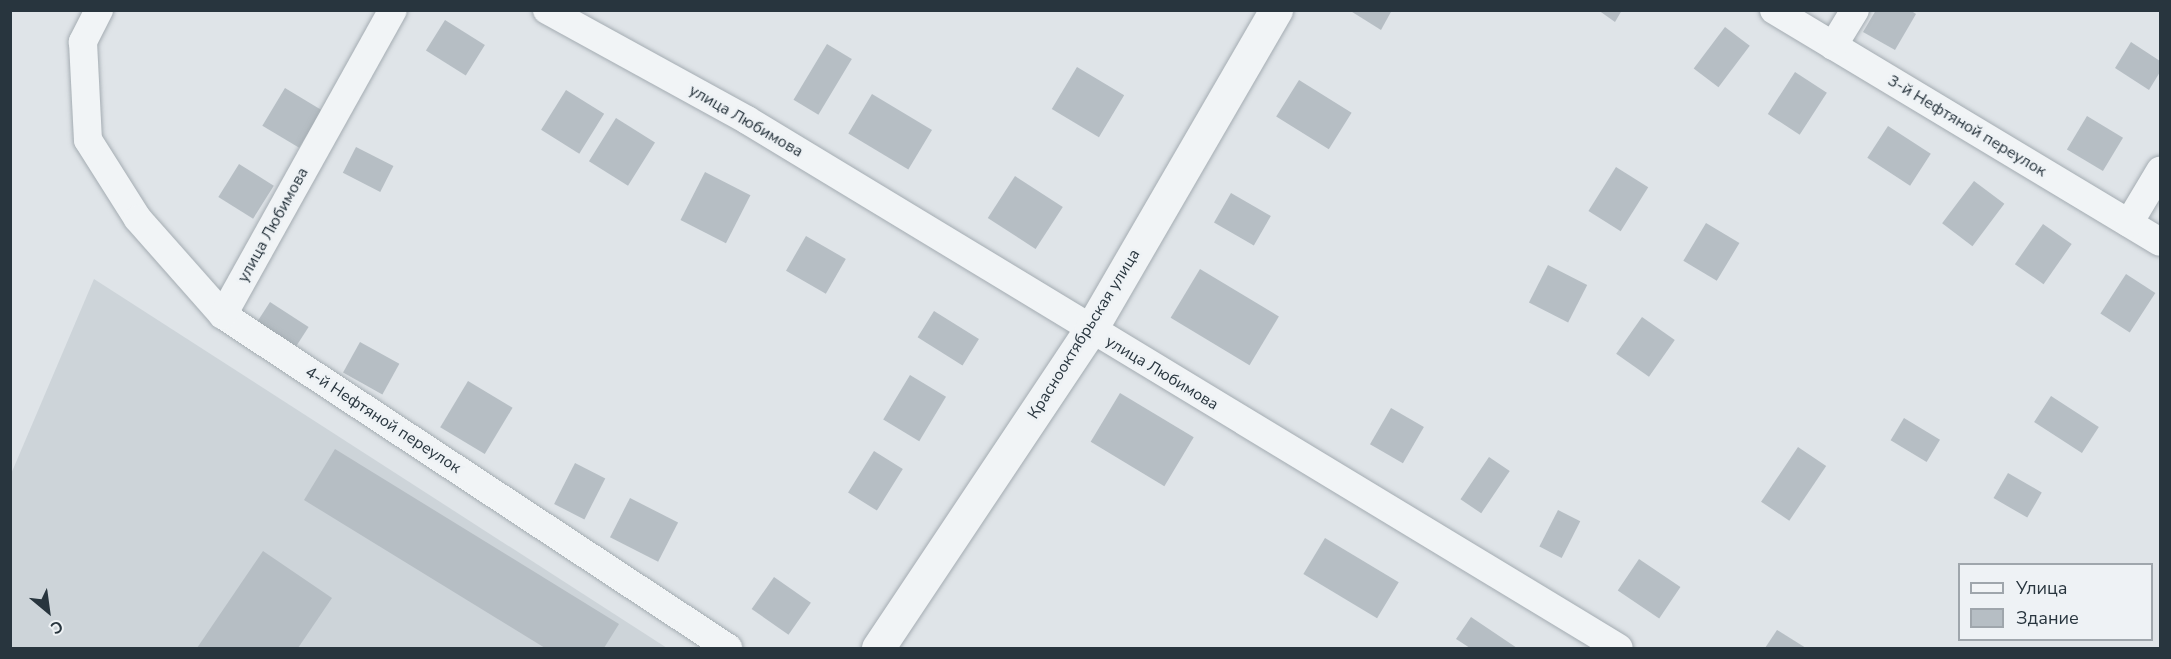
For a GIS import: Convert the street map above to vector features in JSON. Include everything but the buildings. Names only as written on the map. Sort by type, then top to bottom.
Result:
[{"type":"street","name":"4-й Нефтяной переулок","points":[[99,10],[83,42],[88,140],[138,219],[223,315],[728,648]]},
{"type":"street","name":"улица Любимова","points":[[223,315],[393,10]]},
{"type":"street","name":"улица Любимова","points":[[547,10],[747,120],[1619,648]]},
{"type":"street","name":"Краснооктябрьская улица","points":[[878,648],[1091,329],[1276,10]]},
{"type":"street","name":"3-й Нефтяной переулок","points":[[1774,10],[2160,242]]},
{"type":"street","points":[[1833,46],[1855,10]]},
{"type":"street","points":[[2129,223],[2160,171]]},
{"type":"shaded area","points":[[94,279],[667,648],[11,648],[11,474]]}]
